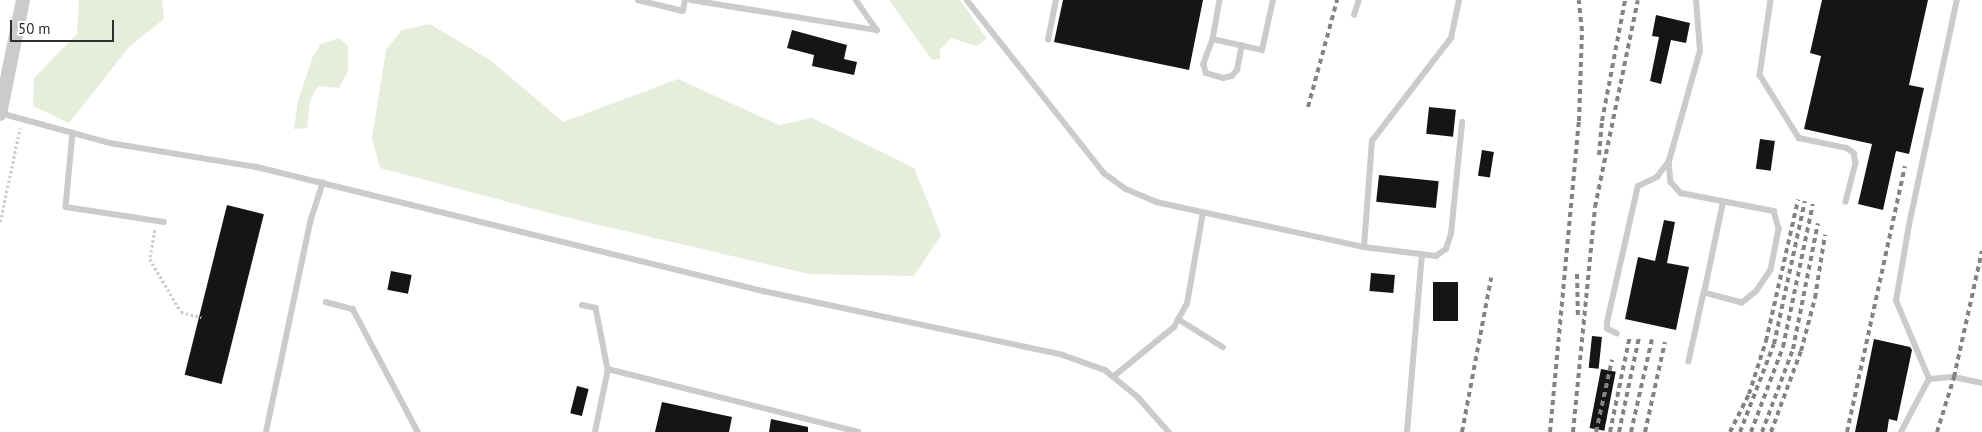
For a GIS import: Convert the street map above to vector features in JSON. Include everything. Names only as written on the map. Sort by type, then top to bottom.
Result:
[{"type":"street","points":[[0,114],[24,0]]},
{"type":"lane","points":[[638,0],[683,11],[685,0]]},
{"type":"lane","points":[[690,0],[877,30],[856,0]]},
{"type":"lane","points":[[967,0],[1104,173],[1126,189],[1156,202],[1364,248],[1436,256],[1446,249],[1451,234],[1462,123]]},
{"type":"lane","points":[[1048,40],[1056,0]]},
{"type":"lane","points":[[1220,0],[1213,39],[1204,64],[1206,73],[1223,78],[1232,76],[1238,70],[1242,45]]},
{"type":"lane","points":[[1213,39],[1262,50],[1273,0]]},
{"type":"lane","points":[[1354,15],[1359,0]]},
{"type":"lane","points":[[1364,248],[1372,141],[1385,120],[1451,38],[1459,0]]},
{"type":"lane","points":[[1617,334],[1608,329],[1608,322],[1638,186],[1658,177],[1669,161],[1700,51],[1696,0]]},
{"type":"lane","points":[[1771,0],[1760,75],[1799,138],[1847,148],[1854,153],[1856,163],[1846,202]]},
{"type":"lane","points":[[1929,379],[1896,301],[1909,225],[1957,0]]},
{"type":"lane","points":[[0,114],[153,152],[257,167],[763,291],[1063,355],[1106,370],[1138,397],[1169,432]]},
{"type":"lane","points":[[73,133],[66,206],[164,222]]},
{"type":"lane","points":[[1669,161],[1671,182],[1681,193],[1774,211],[1779,229],[1772,270],[1758,291],[1742,303],[1704,293]]},
{"type":"lane","points":[[266,432],[311,219],[323,183]]},
{"type":"lane","points":[[1689,361],[1723,202]]},
{"type":"lane","points":[[1113,377],[1174,326],[1178,319],[1186,304],[1203,212]]},
{"type":"lane","points":[[1407,432],[1422,255]]},
{"type":"lane","points":[[326,302],[353,309],[418,432]]},
{"type":"lane","points":[[582,305],[596,308],[608,369],[595,432]]},
{"type":"lane","points":[[1178,319],[1223,346]]},
{"type":"lane","points":[[608,369],[858,432]]},
{"type":"lane","points":[[1929,379],[1954,377],[1982,383]]},
{"type":"lane","points":[[1901,432],[1929,379]]},
{"type":"path","points":[[0,222],[22,119]]},
{"type":"path","points":[[157,221],[150,260],[181,312],[202,317]]},
{"type":"green space","points":[[79,0],[162,0],[164,19],[129,47],[69,123],[33,106],[34,78],[77,34]]},
{"type":"green space","points":[[889,0],[960,0],[987,39],[976,46],[951,38],[940,50],[940,59],[932,60]]},
{"type":"green space","points":[[430,24],[490,60],[563,122],[678,79],[779,125],[812,118],[914,168],[941,235],[914,276],[809,274],[561,216],[380,168],[372,138],[386,50],[402,30]]},
{"type":"green space","points":[[339,38],[348,46],[348,71],[339,88],[318,86],[310,100],[307,128],[294,129],[298,101],[313,56],[321,44]]},
{"type":"building","points":[[1063,0],[1203,0],[1189,70],[1054,42]]},
{"type":"building","points":[[1822,0],[1928,0],[1909,85],[1924,88],[1909,154],[1896,151],[1883,210],[1858,204],[1872,144],[1804,129],[1821,56],[1810,53]]},
{"type":"building","points":[[1656,15],[1690,23],[1686,43],[1671,40],[1661,84],[1650,81],[1659,37],[1652,36]]},
{"type":"building","points":[[792,30],[847,45],[844,59],[857,62],[854,75],[812,66],[814,55],[787,48]]},
{"type":"building","points":[[1429,107],[1456,110],[1453,137],[1426,134]]},
{"type":"building","points":[[1760,139],[1775,141],[1771,171],[1756,169]]},
{"type":"building","points":[[1482,150],[1494,152],[1490,178],[1478,176]]},
{"type":"building","points":[[1379,175],[1439,181],[1436,208],[1376,202]]},
{"type":"building","points":[[227,205],[264,214],[222,384],[185,375]]},
{"type":"building","points":[[1664,220],[1675,222],[1667,263],[1689,267],[1676,330],[1625,319],[1638,257],[1655,261]]},
{"type":"building","points":[[391,271],[412,275],[408,294],[387,290]]},
{"type":"building","points":[[1371,273],[1395,275],[1393,293],[1369,291]]},
{"type":"building","points":[[1433,282],[1458,282],[1458,321],[1433,321]]},
{"type":"building","points":[[1592,336],[1602,337],[1599,369],[1589,368]]},
{"type":"building","points":[[1874,339],[1910,347],[1912,350],[1897,421],[1889,419],[1887,432],[1855,432]]},
{"type":"building","points":[[1601,369],[1616,372],[1604,431],[1590,428]]},
{"type":"building","points":[[577,386],[589,389],[582,416],[570,413]]},
{"type":"building","points":[[662,402],[732,417],[729,432],[655,432]]},
{"type":"building","points":[[771,419],[808,427],[808,432],[769,432]]},
{"type":"railway","points":[[1308,107],[1337,0]]},
{"type":"railway","points":[[1550,432],[1579,121],[1582,31],[1579,0]]},
{"type":"railway","points":[[1599,155],[1602,121],[1625,0]]},
{"type":"railway","points":[[1573,432],[1595,207],[1638,0]]},
{"type":"railway","points":[[1847,432],[1905,166]]},
{"type":"railway","points":[[1730,432],[1749,394],[1766,341],[1798,200]]},
{"type":"railway","points":[[1740,432],[1774,344],[1805,201]]},
{"type":"railway","points":[[1751,432],[1783,347],[1813,204]]},
{"type":"railway","points":[[1762,432],[1793,349],[1818,223]]},
{"type":"railway","points":[[1771,432],[1801,351],[1815,298],[1825,235]]},
{"type":"railway","points":[[1937,432],[1954,377],[1982,251]]},
{"type":"railway","points":[[1577,274],[1578,319]]},
{"type":"railway","points":[[1462,432],[1491,278]]},
{"type":"railway","points":[[1610,432],[1630,335]]},
{"type":"railway","points":[[1619,432],[1639,337]]},
{"type":"railway","points":[[1631,432],[1652,339]]},
{"type":"railway","points":[[1645,432],[1665,342]]},
{"type":"railway","points":[[1596,432],[1612,360]]}]
